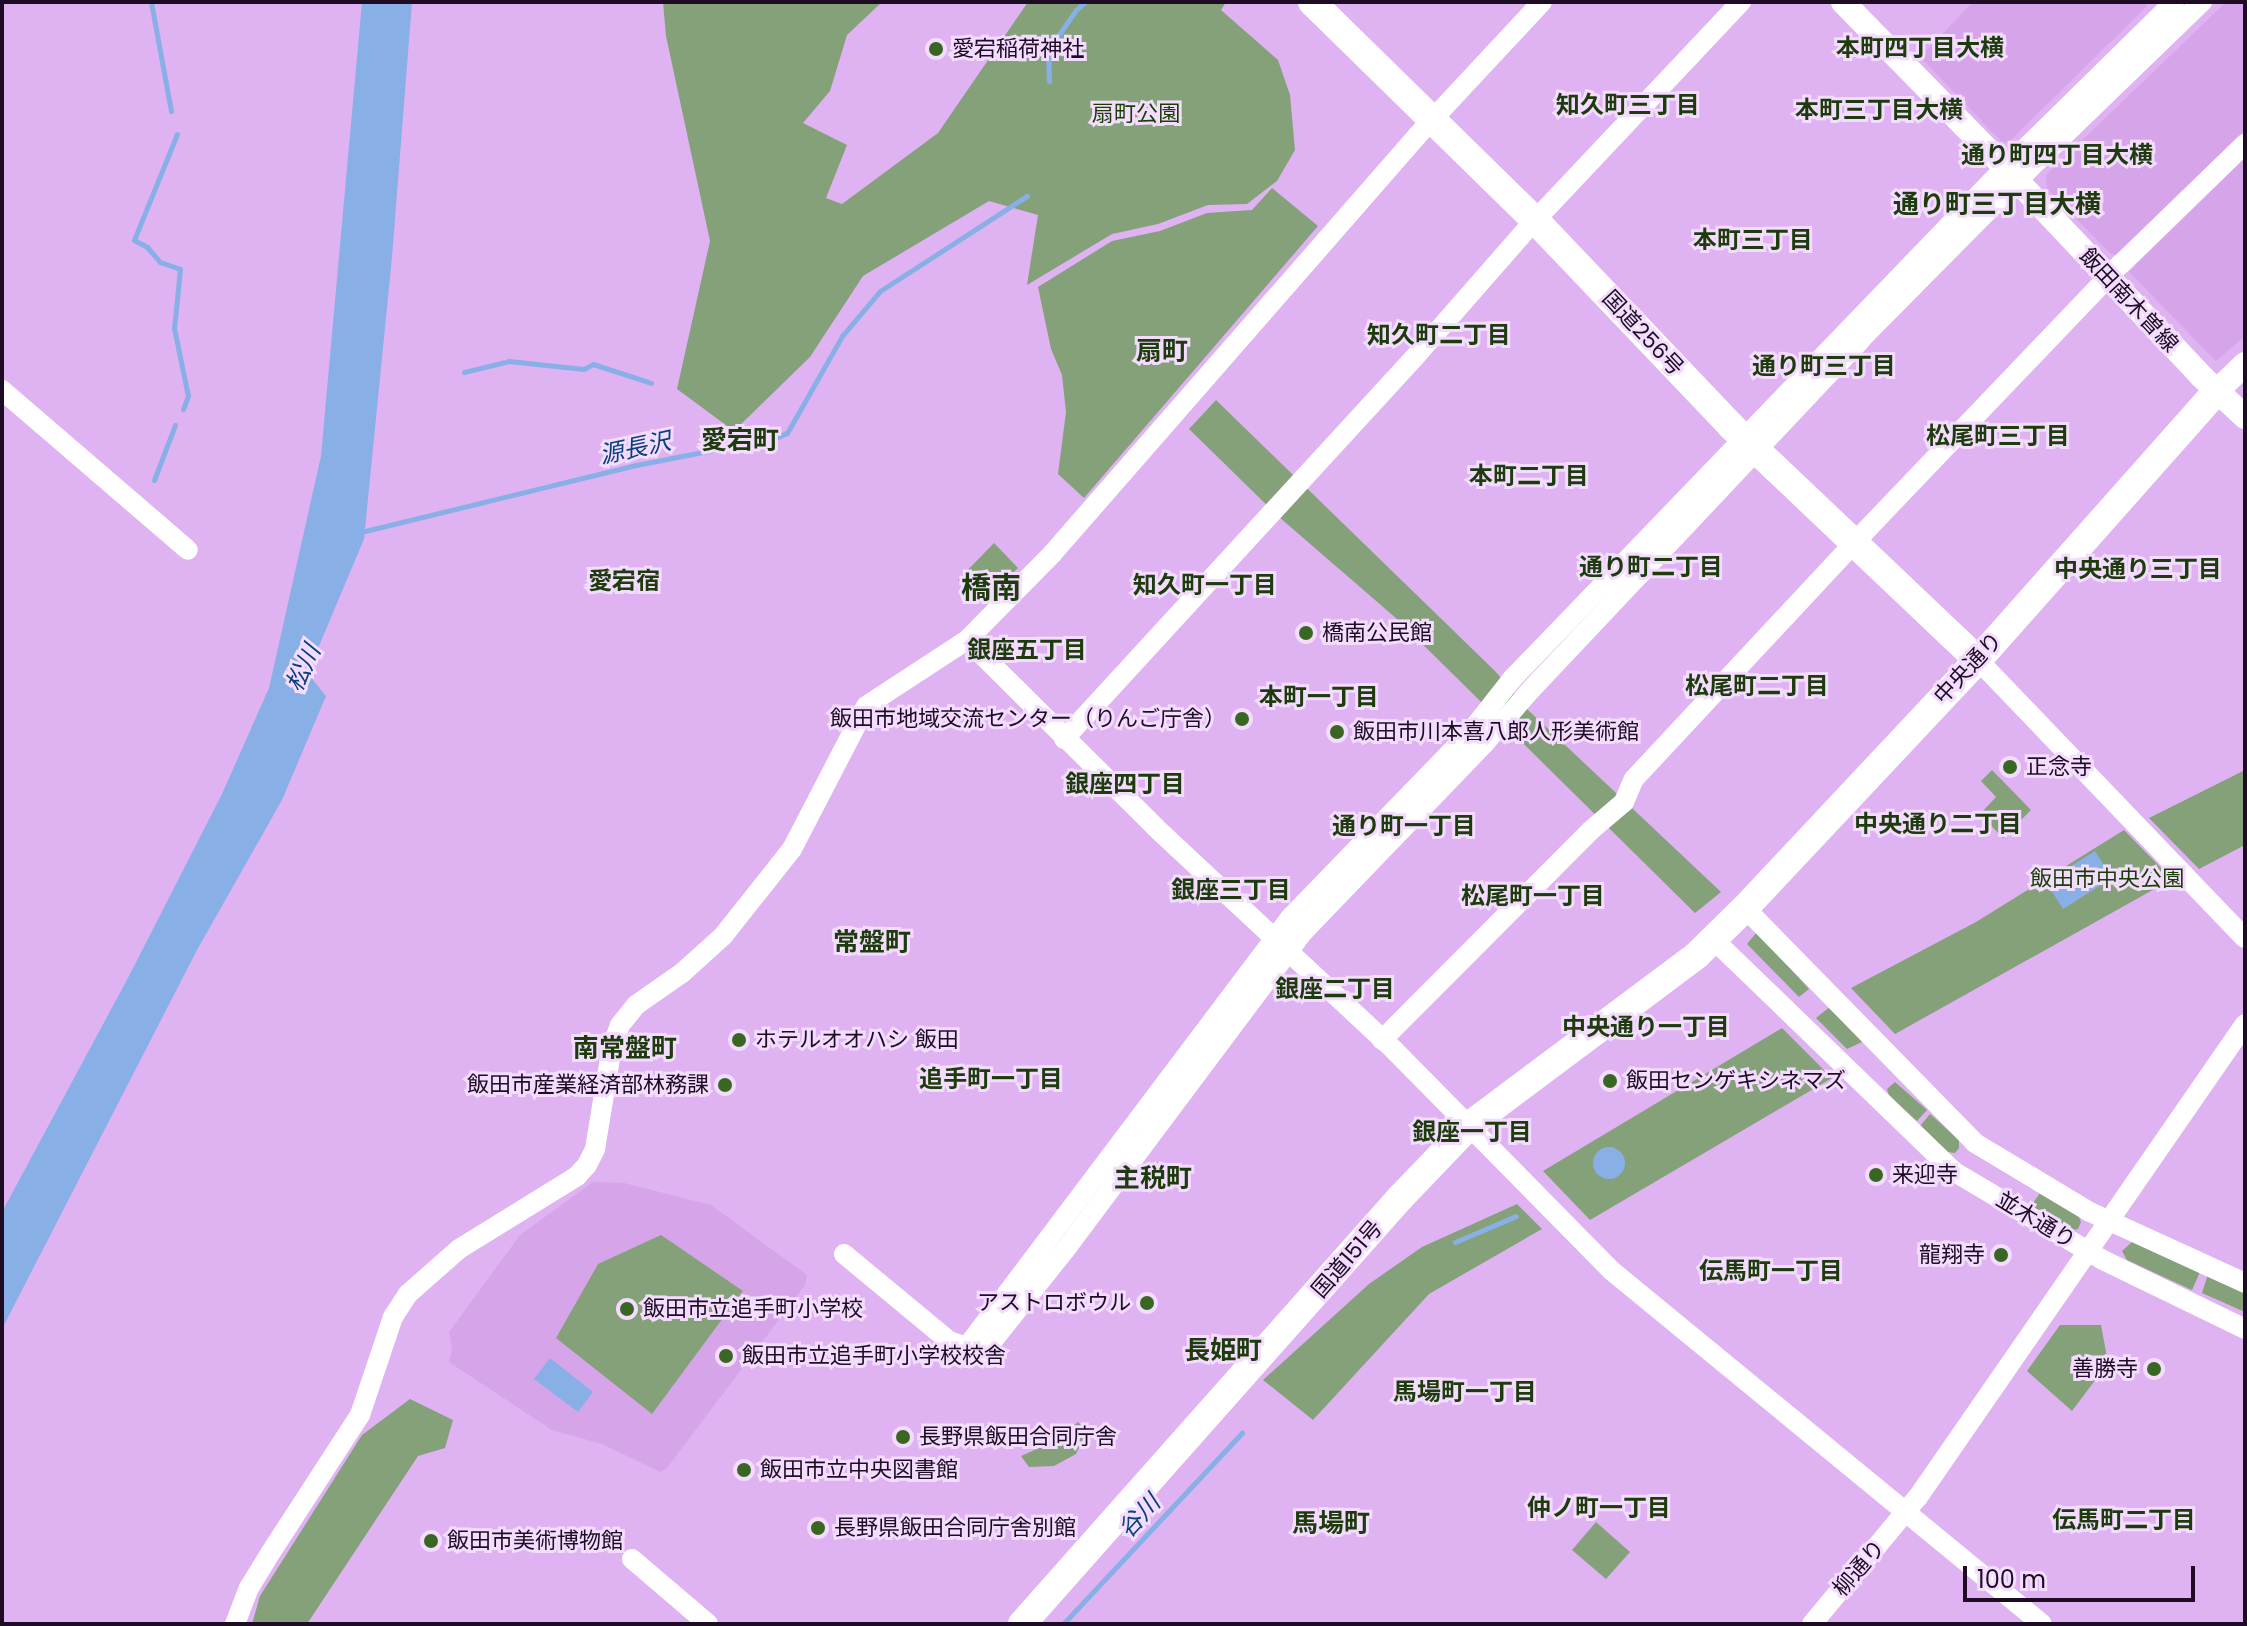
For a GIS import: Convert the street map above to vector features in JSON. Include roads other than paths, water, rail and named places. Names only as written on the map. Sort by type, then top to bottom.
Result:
[{"type":"highway","name":"国道256号","points":[[1312,2],[1535,220],[1752,445],[1978,660]]},
{"type":"highway","name":"中央通り","points":[[1712,938],[1745,908],[1978,660],[2217,391]]},
{"type":"highway","name":"国道151号","points":[[1022,1624],[1470,1125],[1697,955],[1712,938]]},
{"type":"main road","name":"飯田南木曽線","points":[[1843,2],[2245,417]]},
{"type":"main road","points":[[2217,391],[2245,364]]},
{"type":"street","points":[[235,1624],[263,1564],[360,1415],[393,1317],[408,1294],[459,1249],[577,1176],[587,1165],[595,1149],[612,1046],[620,1025],[636,1005],[682,973],[723,936],[775,871],[822,795],[848,735],[866,706],[967,640],[1052,554],[1433,118],[1542,2]]},
{"type":"street","points":[[1064,739],[1535,220],[1741,2]]},
{"type":"street","points":[[844,1254],[941,1335],[974,1350],[1282,944],[1752,445],[1861,339],[2174,2]]},
{"type":"street","points":[[2011,175],[2202,2]]},
{"type":"street","points":[[1382,1040],[1590,831],[1624,802],[1634,779],[1853,544],[2109,279],[2245,144]]},
{"type":"street","points":[[2,390],[188,550]]},
{"type":"street","points":[[967,640],[1064,739],[1470,1125],[1527,1188],[1612,1271],[2042,1624]]},
{"type":"street","points":[[1978,660],[2245,938]]},
{"type":"street","name":"並木通り","points":[[1745,908],[1975,1143],[2109,1221],[2245,1283]]},
{"type":"street","name":"並木通り","points":[[1712,938],[1953,1171],[2088,1250],[2245,1329]]},
{"type":"street","name":"柳通り","points":[[1812,1624],[1905,1512],[2245,1024]]},
{"type":"street","points":[[632,1559],[708,1624]]},
{"type":"water","name":"松川","points":[[362,2],[412,2],[392,257],[364,539],[311,665],[313,680],[326,696],[282,800],[197,950],[2,1329],[2,1212],[129,976],[222,794],[269,688],[321,456]]},
{"type":"water","points":[[2095,851],[2112,878],[2063,909],[2046,882]]},
{"type":"water","points":[[1609,1147],[1620,1152],[1625,1163],[1620,1174],[1609,1179],[1598,1174],[1593,1163],[1598,1152]]},
{"type":"water","points":[[550,1358],[593,1392],[578,1412],[534,1379]]},
{"type":"waterway","points":[[151,2],[171,111]]},
{"type":"waterway","name":"源長沢","points":[[1049,81],[1048,50],[1085,2]]},
{"type":"waterway","points":[[177,134],[134,240],[147,247],[160,262],[180,269],[174,328],[188,396],[183,409]]},
{"type":"waterway","name":"源長沢","points":[[361,532],[636,465],[775,438],[787,433],[842,336],[880,291],[1027,196]]},
{"type":"waterway","points":[[464,372],[509,361],[584,369],[593,364],[651,383]]},
{"type":"waterway","points":[[154,480],[175,425]]},
{"type":"waterway","name":"谷川","points":[[1455,1242],[1516,1216]]},
{"type":"waterway","name":"谷川","points":[[1063,1624],[1242,1433]]},
{"type":"place","name":"愛宕稲荷神社","points":[[936,49]]},
{"type":"place","name":"橋南公民館","points":[[1306,633]]},
{"type":"place","name":"飯田市地域交流センター（りんご庁舎）","points":[[1242,719]]},
{"type":"place","name":"飯田市川本喜八郎人形美術館","points":[[1337,732]]},
{"type":"place","name":"正念寺","points":[[2010,767]]},
{"type":"place","name":"ホテルオオハシ 飯田","points":[[739,1040]]},
{"type":"place","name":"飯田センゲキシネマズ","points":[[1610,1081]]},
{"type":"place","name":"飯田市産業経済部林務課","points":[[725,1085]]},
{"type":"place","name":"来迎寺","points":[[1876,1175]]},
{"type":"place","name":"龍翔寺","points":[[2001,1255]]},
{"type":"place","name":"アストロボウル","points":[[1147,1303]]},
{"type":"place","name":"飯田市立追手町小学校","points":[[627,1309]]},
{"type":"place","name":"飯田市立追手町小学校校舎","points":[[726,1356]]},
{"type":"place","name":"善勝寺","points":[[2154,1369]]},
{"type":"place","name":"長野県飯田合同庁舎","points":[[903,1437]]},
{"type":"place","name":"飯田市立中央図書館","points":[[744,1470]]},
{"type":"place","name":"長野県飯田合同庁舎別館","points":[[818,1528]]},
{"type":"place","name":"飯田市美術博物館","points":[[431,1541]]},
{"type":"district","name":"本町四丁目大横","points":[[1920,48]]},
{"type":"district","name":"知久町三丁目","points":[[1628,105]]},
{"type":"district","name":"本町三丁目大横","points":[[1879,110]]},
{"type":"district","name":"通り町四丁目大横","points":[[2057,155]]},
{"type":"district","name":"通り町三丁目大横","points":[[1997,205]]},
{"type":"district","name":"本町三丁目","points":[[1753,240]]},
{"type":"district","name":"知久町二丁目","points":[[1439,335]]},
{"type":"district","name":"扇町","points":[[1162,352]]},
{"type":"district","name":"通り町三丁目","points":[[1824,366]]},
{"type":"district","name":"松尾町三丁目","points":[[1998,436]]},
{"type":"district","name":"愛宕町","points":[[740,441]]},
{"type":"district","name":"本町二丁目","points":[[1529,476]]},
{"type":"district","name":"通り町二丁目","points":[[1651,567]]},
{"type":"district","name":"中央通り三丁目","points":[[2138,569]]},
{"type":"district","name":"愛宕宿","points":[[624,581]]},
{"type":"district","name":"知久町一丁目","points":[[1205,585]]},
{"type":"district","name":"橋南","points":[[991,588]]},
{"type":"district","name":"銀座五丁目","points":[[1027,650]]},
{"type":"district","name":"松尾町二丁目","points":[[1757,686]]},
{"type":"district","name":"本町一丁目","points":[[1319,697]]},
{"type":"district","name":"銀座四丁目","points":[[1125,784]]},
{"type":"district","name":"中央通り二丁目","points":[[1938,824]]},
{"type":"district","name":"通り町一丁目","points":[[1404,826]]},
{"type":"district","name":"銀座三丁目","points":[[1231,890]]},
{"type":"district","name":"松尾町一丁目","points":[[1533,896]]},
{"type":"district","name":"常盤町","points":[[872,943]]},
{"type":"district","name":"銀座二丁目","points":[[1335,989]]},
{"type":"district","name":"中央通り一丁目","points":[[1646,1027]]},
{"type":"district","name":"南常盤町","points":[[625,1049]]},
{"type":"district","name":"追手町一丁目","points":[[991,1079]]},
{"type":"district","name":"銀座一丁目","points":[[1472,1132]]},
{"type":"district","name":"主税町","points":[[1153,1179]]},
{"type":"district","name":"伝馬町一丁目","points":[[1771,1271]]},
{"type":"district","name":"長姫町","points":[[1223,1351]]},
{"type":"district","name":"馬場町一丁目","points":[[1465,1392]]},
{"type":"district","name":"仲ノ町一丁目","points":[[1599,1508]]},
{"type":"district","name":"伝馬町二丁目","points":[[2124,1520]]},
{"type":"district","name":"馬場町","points":[[1331,1524]]},
{"type":"park label","name":"扇町公園","points":[[1136,114]]},
{"type":"park label","name":"飯田市中央公園","points":[[2107,879]]}]
